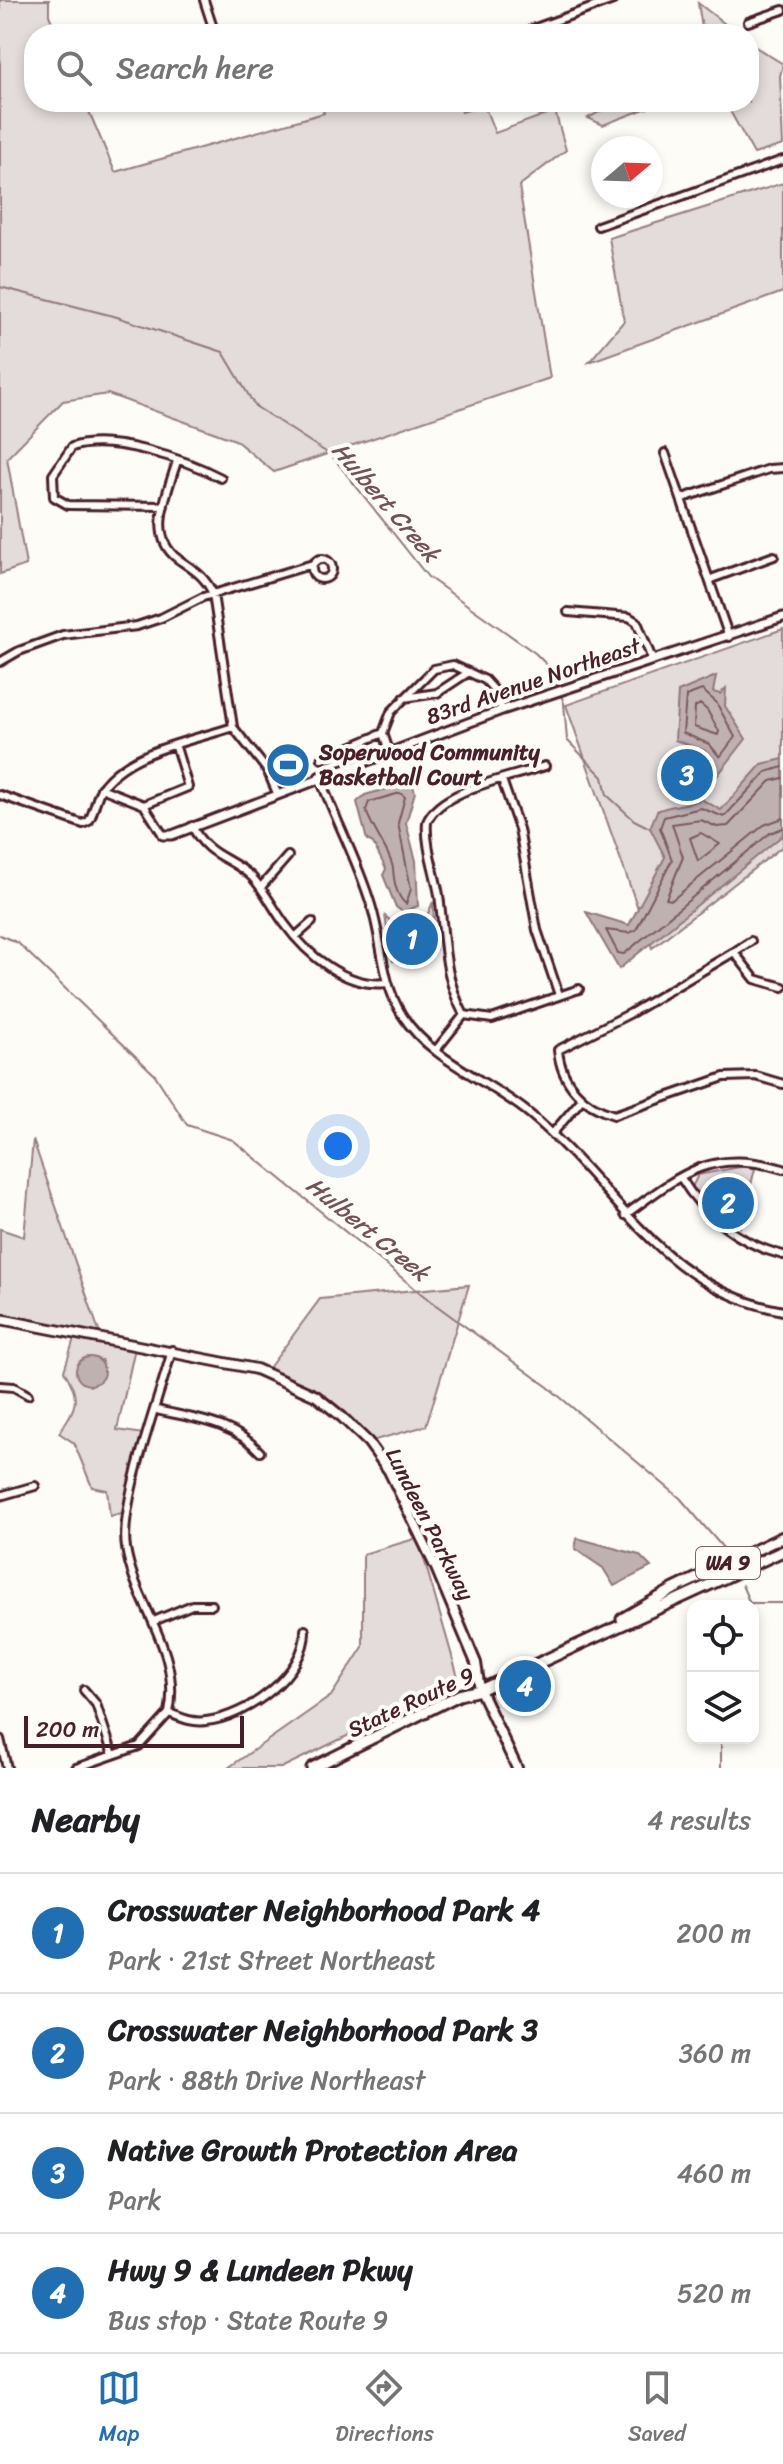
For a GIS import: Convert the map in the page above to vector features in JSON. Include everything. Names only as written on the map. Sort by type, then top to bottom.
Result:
[{"type":"main road","name":"Lundeen Parkway","points":[[0,1319],[172,1350],[256,1369],[316,1396],[368,1442],[389,1471],[436,1568],[476,1663],[480,1690],[517,1768]]},
{"type":"main road","name":"State Route 9","points":[[312,1768],[459,1695],[480,1690],[611,1627],[674,1589],[783,1537]]},
{"type":"main road","name":"State Route 9","points":[[611,1627],[663,1608],[783,1551]]},
{"type":"street","points":[[204,0],[212,24]]},
{"type":"street","points":[[547,24],[613,0]]},
{"type":"street","points":[[748,22],[783,10]]},
{"type":"street","points":[[598,226],[783,160]]},
{"type":"street","points":[[164,506],[68,505],[54,497],[51,487],[57,465],[72,447],[103,442],[177,461],[221,478]]},
{"type":"street","points":[[665,453],[729,637]]},
{"type":"street","points":[[177,461],[160,523],[164,543],[174,556],[198,571],[213,594],[233,727],[267,770],[277,793]]},
{"type":"street","points":[[683,498],[769,469],[783,468]]},
{"type":"street","points":[[711,579],[774,556]]},
{"type":"street","points":[[0,662],[19,651],[63,635],[116,630],[161,618],[213,594],[313,564]]},
{"type":"street","points":[[568,612],[629,617],[637,622],[652,659]]},
{"type":"street","name":"83rd Avenue Northeast","points":[[163,835],[502,710],[783,617]]},
{"type":"street","points":[[389,751],[383,733],[391,712],[434,669],[453,665],[485,680],[495,691],[502,710]]},
{"type":"street","points":[[403,698],[437,693],[469,672]]},
{"type":"street","points":[[0,795],[83,824],[94,812],[101,788],[117,772],[141,758],[233,727]]},
{"type":"street","points":[[322,759],[383,733]]},
{"type":"street","points":[[144,805],[188,787],[176,747]]},
{"type":"street","points":[[464,1015],[454,996],[443,950],[440,898],[426,831],[431,812],[459,794],[545,766]]},
{"type":"street","points":[[319,776],[371,903],[387,983],[411,1028],[436,1050],[527,1112],[552,1134],[661,1251],[720,1291],[783,1311]]},
{"type":"street","points":[[502,780],[519,829],[537,930],[559,995]]},
{"type":"street","points":[[101,788],[144,805],[163,835]]},
{"type":"street","points":[[192,826],[201,845],[243,869],[261,887],[295,937],[310,952],[364,985],[387,983]]},
{"type":"street","points":[[261,887],[288,856]]},
{"type":"street","points":[[295,937],[312,922]]},
{"type":"street","points":[[751,941],[631,1013],[558,1050],[567,1081],[582,1099],[614,1115],[724,1077],[756,1076],[783,1084]]},
{"type":"street","points":[[734,952],[755,979],[783,987]]},
{"type":"street","points":[[464,1015],[492,1019],[579,989]]},
{"type":"street","points":[[436,1050],[464,1015]]},
{"type":"street","points":[[552,1134],[582,1099]]},
{"type":"street","points":[[625,1215],[694,1170],[736,1159],[783,1169]]},
{"type":"street","points":[[681,1178],[696,1201],[728,1230],[750,1244],[783,1255]]},
{"type":"street","points":[[76,1768],[139,1746],[169,1713],[172,1678],[154,1621],[130,1564],[126,1538],[132,1491],[172,1350]]},
{"type":"street","points":[[0,1386],[14,1387],[28,1395]]},
{"type":"street","points":[[157,1410],[229,1427],[246,1436],[260,1452]]},
{"type":"street","points":[[0,1496],[35,1486]]},
{"type":"street","points":[[154,1621],[192,1605],[212,1605]]},
{"type":"street","points":[[169,1713],[202,1722],[237,1713],[268,1692],[299,1657],[306,1644],[305,1630]]},
{"type":"street","points":[[84,1690],[96,1704],[113,1755]]},
{"type":"street","points":[[0,1739],[7,1768]]},
{"type":"shaded area","points":[[0,0],[49,0],[53,24],[24,24],[24,112],[89,112],[115,172],[324,112],[487,112],[495,133],[555,112],[566,150],[519,186],[550,378],[274,472],[235,440],[108,394],[63,401],[7,458],[26,565],[0,574]]},
{"type":"shaded area","points":[[698,3],[725,24],[701,24]]},
{"type":"shaded area","points":[[759,49],[783,64],[780,76],[783,145],[754,154],[731,112],[759,112]]},
{"type":"shaded area","points":[[599,112],[637,112],[603,125],[588,118]]},
{"type":"shaded area","points":[[783,183],[783,292],[589,362],[624,321],[609,238]]},
{"type":"shaded area","points":[[783,629],[783,846],[652,948],[566,705]]},
{"type":"shaded area","points":[[433,902],[435,950],[393,961],[385,916],[398,927],[415,927],[426,918]]},
{"type":"shaded area","points":[[33,1140],[101,1337],[136,1343],[117,1430],[150,1435],[126,1512],[110,1516],[107,1490],[92,1487],[74,1443],[59,1433],[75,1403],[73,1389],[64,1371],[76,1332],[0,1319],[0,1229],[24,1237]],"holes":[[[89,1358],[102,1360],[103,1376],[90,1386],[83,1378]]]},
{"type":"shaded area","points":[[745,1166],[755,1169],[740,1227],[692,1187],[698,1175]]},
{"type":"shaded area","points":[[469,1285],[426,1426],[368,1442],[316,1396],[266,1372],[320,1299]]},
{"type":"shaded area","points":[[418,1538],[458,1677],[405,1708],[281,1768],[228,1768],[331,1696],[363,1647],[363,1554]]},
{"type":"water","points":[[716,676],[713,692],[720,694],[726,688],[725,706],[746,739],[717,776],[705,751],[675,740],[678,692]]},
{"type":"water","points":[[783,759],[783,835],[619,969],[586,912],[629,925],[665,857],[650,828],[657,811],[701,799],[721,810],[762,764]]},
{"type":"water","points":[[404,784],[413,786],[415,792],[406,823],[416,861],[418,906],[403,912],[396,907],[383,875],[386,869],[373,843],[367,840],[357,802],[365,795]]},
{"type":"water","points":[[90,1357],[100,1361],[104,1371],[100,1381],[90,1385],[80,1381],[76,1371],[80,1361]]},
{"type":"water","points":[[577,1538],[639,1555],[651,1567],[614,1586],[603,1568],[575,1549]]},
{"type":"waterway","name":"Hulbert Creek","points":[[0,287],[117,317],[223,352],[255,406],[332,456],[428,577],[535,653],[550,668],[564,703],[567,740],[603,777],[607,795],[634,820],[650,828]]},
{"type":"waterway","name":"Hulbert Creek","points":[[0,935],[18,943],[155,1075],[187,1125],[233,1140],[429,1300],[548,1387],[680,1498],[724,1549]]},
{"type":"waterway","points":[[742,1585],[748,1600]]},
{"type":"waterway","points":[[759,1603],[783,1603]]},
{"type":"waterway","points":[[721,1744],[721,1768]]},
{"type":"place","name":"Soperwood Community Basketball Court","points":[[288,765]]},
{"type":"place","name":"Native Growth Protection Area","points":[[687,775]]},
{"type":"place","name":"Crosswater Neighborhood Park 4","points":[[412,939]]},
{"type":"place","name":"Crosswater Neighborhood Park 3","points":[[728,1203]]},
{"type":"place","name":"Hwy 9 & Lundeen Pkwy","points":[[525,1686]]}]
